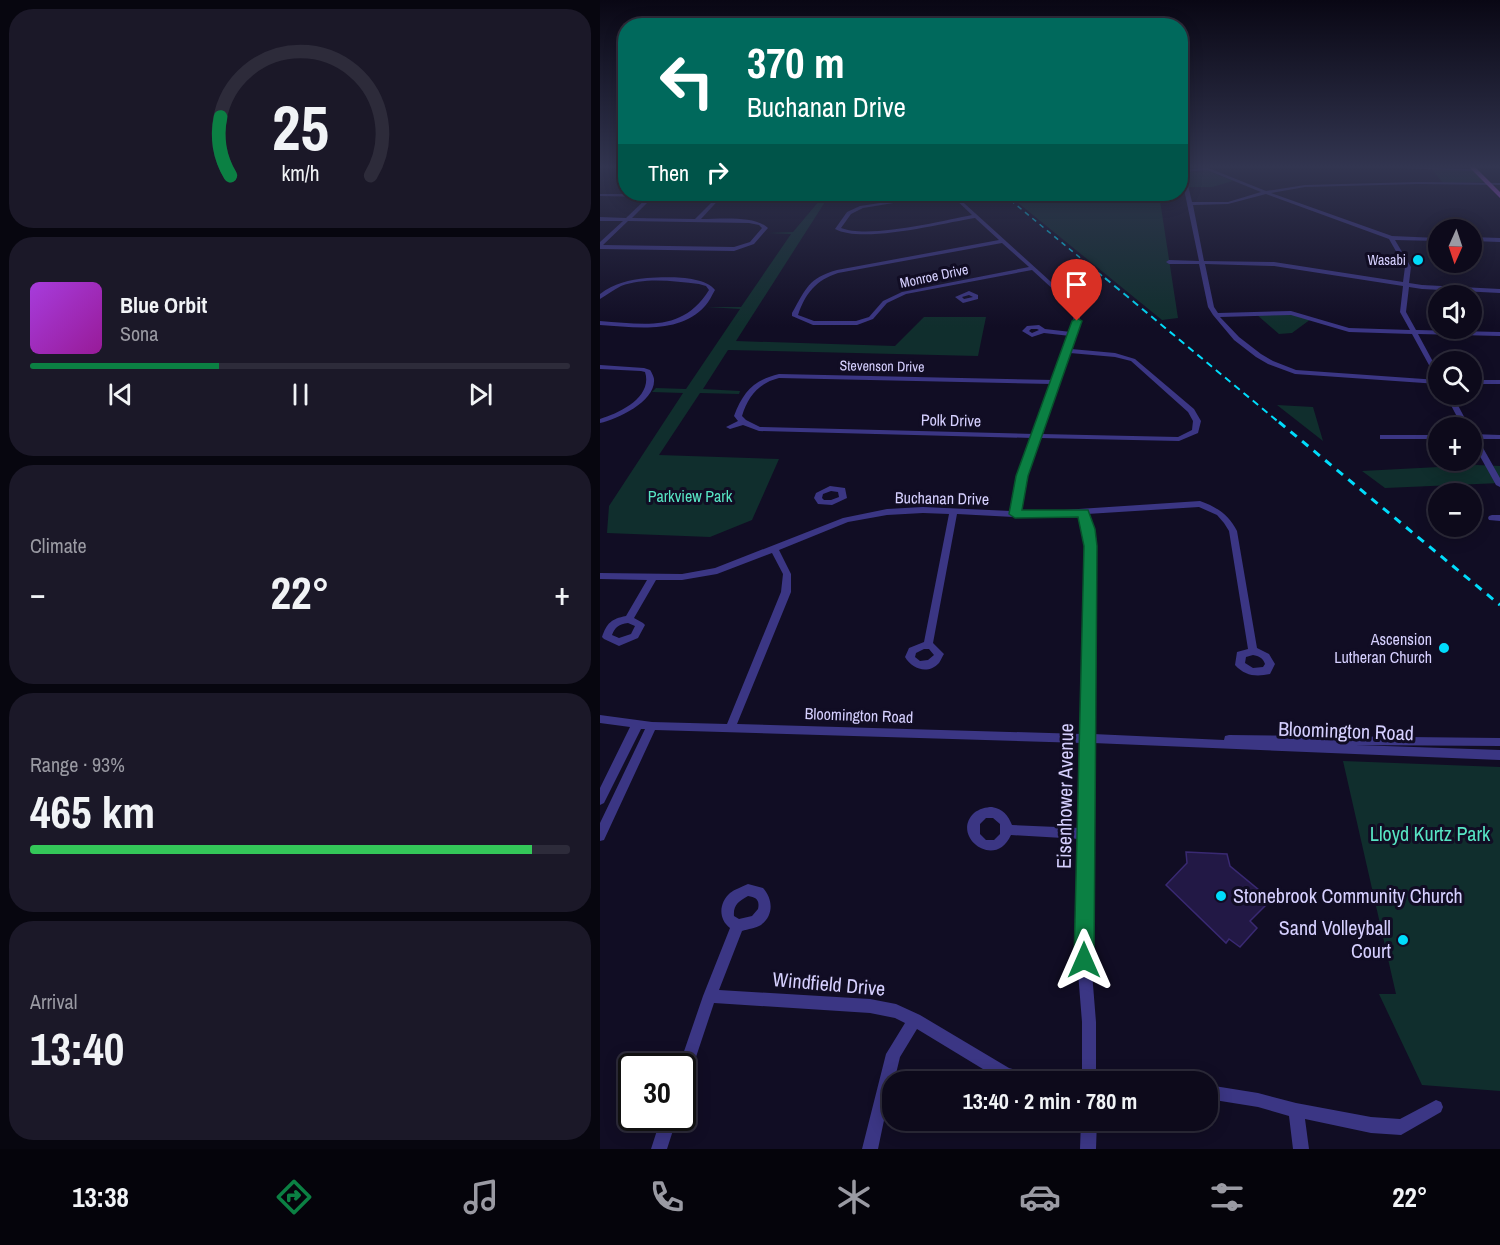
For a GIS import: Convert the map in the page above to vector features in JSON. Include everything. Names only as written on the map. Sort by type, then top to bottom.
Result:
[{"type":"street","points":[[600,246],[625,221]]},
{"type":"street","points":[[600,246],[741,249],[756,240],[765,228],[763,223],[729,221]]},
{"type":"street","points":[[844,221],[838,227],[839,231],[866,234],[947,221]]},
{"type":"street","points":[[980,221],[1034,268],[1074,308],[1077,321],[1022,476],[1015,514]]},
{"type":"street","points":[[1193,221],[1211,307],[1236,337],[1258,354],[1284,370],[1308,374],[1428,381]]},
{"type":"street","points":[[1342,221],[1390,238],[1428,239]]},
{"type":"street","points":[[838,237],[844,233]]},
{"type":"street","points":[[1390,238],[1408,267],[1403,312],[1428,358]]},
{"type":"street","points":[[1482,239],[1500,240]]},
{"type":"street","name":"Monroe Drive","points":[[799,319],[795,313],[807,290],[824,276],[850,268],[1002,241]]},
{"type":"street","points":[[1169,262],[1274,264],[1443,290],[1500,291]]},
{"type":"street","name":"Monroe Drive","points":[[865,321],[895,296],[1034,268]]},
{"type":"street","points":[[816,274],[824,276]]},
{"type":"street","points":[[600,297],[618,282],[640,280],[693,281],[708,285],[712,290],[694,315],[682,324],[600,323]]},
{"type":"street","points":[[708,285],[718,281]]},
{"type":"street","points":[[954,284],[964,294]]},
{"type":"street","points":[[1216,315],[1291,313],[1349,330],[1500,334]]},
{"type":"street","points":[[789,322],[799,319],[813,323],[846,324],[865,321],[872,325]]},
{"type":"street","points":[[1044,331],[1074,334]]},
{"type":"street","name":"Polk Drive","points":[[743,422],[759,429],[1161,439],[1179,439],[1192,434],[1197,426],[1195,417],[1133,360],[1115,355],[1068,351]]},
{"type":"street","points":[[600,367],[648,371],[658,366]]},
{"type":"street","points":[[600,420],[613,421],[638,402],[651,384],[652,379],[648,371]]},
{"type":"street","name":"Stevenson Drive","points":[[743,422],[738,416],[739,411],[762,376],[1055,382]]},
{"type":"street","points":[[1482,382],[1500,382]]},
{"type":"street","points":[[730,427],[743,422]]},
{"type":"street","points":[[1482,436],[1500,437]]},
{"type":"street","points":[[1383,437],[1428,437]]},
{"type":"street","points":[[1482,454],[1500,485]]},
{"type":"street","points":[[836,502],[846,520]]},
{"type":"street","name":"Buchanan Drive","points":[[600,576],[682,577],[717,572],[846,520],[870,514],[905,510],[1015,514],[1083,513],[1200,504],[1221,514],[1233,531],[1253,651]]},
{"type":"street","points":[[928,645],[953,512]]},
{"type":"street","name":"Eisenhower Avenue","points":[[1083,513],[1090,546],[1084,960],[1089,1022],[1089,1071]]},
{"type":"street","points":[[731,728],[786,592],[787,574],[775,550]]},
{"type":"street","points":[[629,619],[652,578]]},
{"type":"street","name":"Bloomington Road","points":[[600,719],[652,726],[1118,740],[1500,755]]},
{"type":"street","points":[[600,800],[637,725]]},
{"type":"street","points":[[600,836],[604,819],[652,726]]},
{"type":"street","name":"Bloomington Road","points":[[1118,740],[1288,738],[1500,742]]},
{"type":"street","points":[[1008,830],[1085,834]]},
{"type":"street","points":[[691,1053],[737,926]]},
{"type":"street","name":"Windfield Drive","points":[[710,996],[870,1006],[896,1011],[999,1071]]},
{"type":"street","points":[[870,1149],[893,1054],[915,1020]]},
{"type":"street","points":[[1218,1094],[1371,1125],[1401,1127],[1436,1107]]},
{"type":"street","points":[[1296,1110],[1301,1149]]},
{"type":"street","points":[[659,1149],[665,1131]]},
{"type":"street","points":[[1088,1149],[1089,1131]]},
{"type":"green space","name":"Parkview Park","points":[[803,221],[813,221],[736,341],[895,346],[924,317],[986,317],[978,356],[728,350],[703,389],[740,391],[739,394],[700,393],[659,455],[779,459],[752,520],[710,537],[607,533],[609,506],[683,393],[652,392],[656,388],[686,389],[740,309],[707,307],[741,307],[791,234],[768,233],[793,232]]},
{"type":"green space","points":[[1040,221],[1163,221],[1178,318],[1162,320]]},
{"type":"green space","points":[[1256,314],[1294,315],[1311,319],[1292,333],[1279,334]]},
{"type":"green space","points":[[1277,405],[1313,407],[1323,441]]},
{"type":"green space","points":[[1482,465],[1500,466],[1500,483],[1428,483],[1428,486],[1385,488],[1362,471],[1428,468],[1428,471],[1482,471]]},
{"type":"green space","name":"Lloyd Kurtz Park","points":[[1343,761],[1500,767],[1500,1091],[1422,1085],[1379,994],[1396,994]]},
{"type":"building","name":"Stonebrook Community Church","points":[[1186,852],[1227,854],[1230,866],[1271,900],[1250,921],[1257,928],[1240,947],[1229,939],[1226,943],[1166,885],[1187,863]]},
{"type":"railway","points":[[1035,221],[1107,280]]},
{"type":"railway","points":[[1105,278],[1281,424]]},
{"type":"railway","points":[[1279,422],[1500,605]]},
{"type":"place","name":"Wasabi","points":[[1418,260]]},
{"type":"place","name":"Ascension Lutheran Church","points":[[1444,648]]},
{"type":"place","name":"Stonebrook Community Church","points":[[1221,896]]},
{"type":"place","name":"Sand Volleyball Court","points":[[1403,940]]},
{"type":"route","points":[[1077,321],[1022,476],[1017,493],[1015,514],[1083,513],[1088,529],[1090,546],[1084,960]]}]
